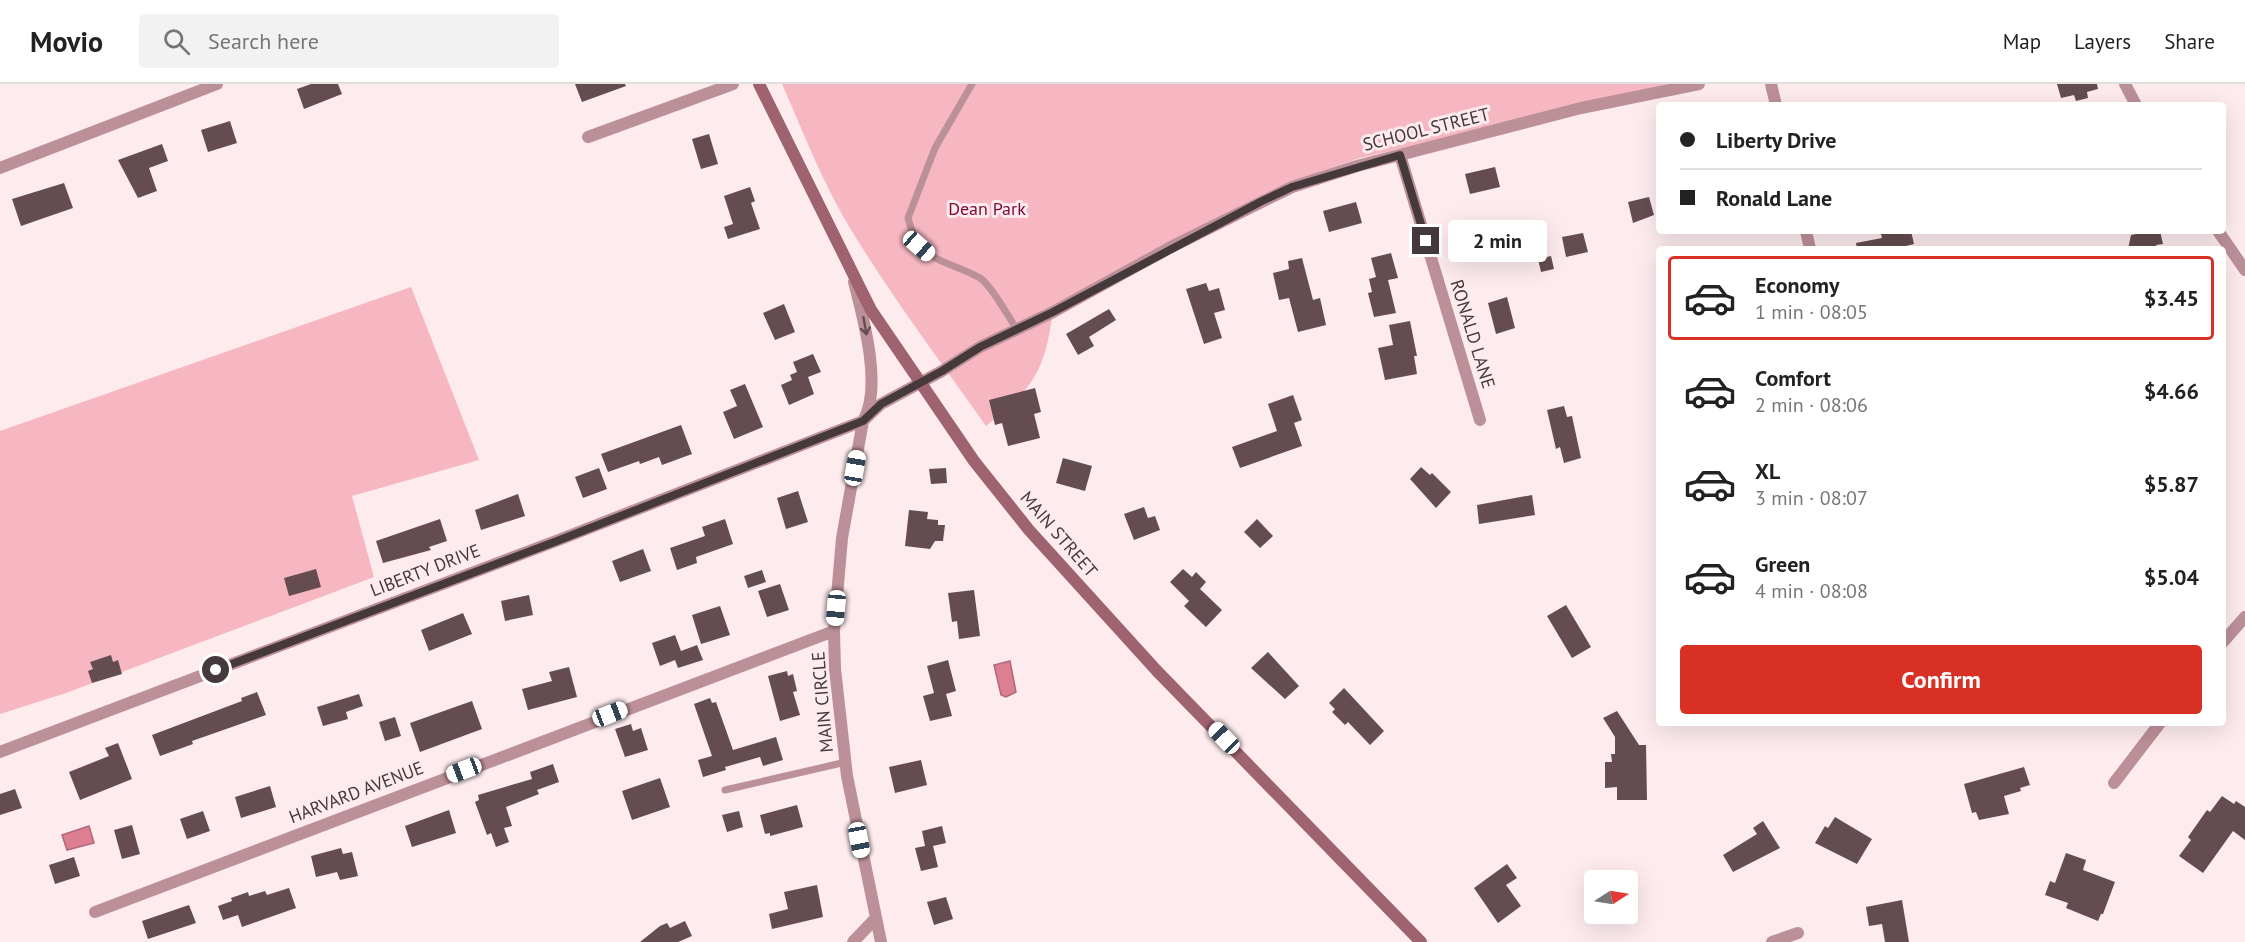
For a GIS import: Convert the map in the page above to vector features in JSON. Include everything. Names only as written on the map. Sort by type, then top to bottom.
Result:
[{"type":"main road","name":"MAIN STREET","points":[[759,84],[871,310],[921,382],[947,426],[1029,530],[1157,671],[1421,942]]},
{"type":"street","points":[[0,168],[217,84]]},
{"type":"street","points":[[588,137],[733,84]]},
{"type":"street","name":"SCHOOL STREET","points":[[921,382],[1016,328],[1053,312],[1272,196],[1357,165],[1575,110],[1699,84]]},
{"type":"street","points":[[1771,84],[1775,102]]},
{"type":"street","points":[[2125,84],[2134,102]]},
{"type":"street","name":"RONALD LANE","points":[[1400,155],[1480,420]]},
{"type":"street","points":[[2220,234],[2245,270]]},
{"type":"street","name":"MAIN CIRCLE","points":[[850,270],[862,311],[870,361],[869,410],[863,421],[842,538],[834,631],[846,762],[874,920],[881,942]]},
{"type":"street","points":[[863,421],[881,404],[921,382]]},
{"type":"street","name":"LIBERTY DRIVE","points":[[0,752],[557,541],[863,421]]},
{"type":"street","points":[[2226,638],[2245,616]]},
{"type":"street","name":"HARVARD AVENUE","points":[[95,912],[834,631]]},
{"type":"street","points":[[2114,783],[2158,726]]},
{"type":"street","points":[[853,942],[874,920]]},
{"type":"street","points":[[1772,942],[1798,933]]},
{"type":"lane","points":[[972,84],[935,148],[908,218],[919,246],[936,261],[982,279],[1016,328]]},
{"type":"lane","points":[[725,790],[846,762]]},
{"type":"green space","name":"Dean Park","points":[[782,84],[1678,84],[1360,158],[1287,183],[1053,312],[1041,365],[1034,377],[1026,389],[986,426],[901,307],[853,233],[806,141]]},
{"type":"green space","points":[[411,287],[479,460],[352,496],[374,577],[66,693],[0,714],[0,431]]},
{"type":"shaded area","points":[[1010,661],[1016,692],[1006,697],[1001,695],[994,665]]},
{"type":"shaded area","points":[[89,826],[94,843],[67,850],[62,835]]},
{"type":"building","points":[[311,84],[338,84],[342,94],[304,109],[297,89]]},
{"type":"building","points":[[575,84],[625,84],[626,86],[582,102]]},
{"type":"building","points":[[2057,84],[2097,84],[2098,89],[2087,92],[2088,98],[2076,101],[2074,95],[2061,98]]},
{"type":"building","points":[[230,121],[237,143],[208,152],[201,130]]},
{"type":"building","points":[[709,134],[718,164],[701,169],[692,139]]},
{"type":"building","points":[[162,144],[168,161],[149,168],[157,191],[138,198],[118,160]]},
{"type":"building","points":[[1495,167],[1500,187],[1470,194],[1465,174]]},
{"type":"building","points":[[64,183],[73,208],[21,226],[12,199]]},
{"type":"building","points":[[750,187],[755,201],[751,203],[760,229],[728,239],[724,227],[733,224],[724,196]]},
{"type":"building","points":[[1649,197],[1654,215],[1633,223],[1628,202]]},
{"type":"building","points":[[1356,202],[1362,223],[1329,232],[1323,211]]},
{"type":"building","points":[[1480,224],[1489,256],[1469,261],[1460,230]]},
{"type":"building","points":[[1583,233],[1588,252],[1566,257],[1562,237]]},
{"type":"building","points":[[1881,234],[1912,234],[1914,244],[1856,246],[1856,243],[1882,238]]},
{"type":"building","points":[[2161,234],[2163,244],[2129,246],[2131,235]]},
{"type":"building","points":[[1391,253],[1398,278],[1388,280],[1396,313],[1374,317],[1368,293],[1372,292],[1369,279],[1376,277],[1371,258]]},
{"type":"building","points":[[1551,256],[1554,269],[1541,272],[1538,259]]},
{"type":"building","points":[[1302,258],[1313,300],[1320,298],[1326,325],[1298,332],[1289,298],[1279,300],[1273,273],[1289,269],[1288,261]]},
{"type":"building","points":[[1206,283],[1209,291],[1219,288],[1225,310],[1214,313],[1222,338],[1204,344],[1186,289]]},
{"type":"building","points":[[1507,297],[1515,328],[1496,334],[1488,303]]},
{"type":"building","points":[[784,304],[795,332],[775,340],[763,313]]},
{"type":"building","points":[[1109,309],[1116,320],[1089,337],[1094,346],[1078,355],[1066,334]]},
{"type":"building","points":[[1410,321],[1417,356],[1414,356],[1417,374],[1385,380],[1378,348],[1393,345],[1389,325]]},
{"type":"building","points":[[813,354],[821,372],[808,377],[814,394],[789,405],[781,385],[792,380],[790,375],[797,372],[793,362]]},
{"type":"building","points":[[745,384],[763,427],[734,439],[723,412],[737,406],[730,390]]},
{"type":"building","points":[[1035,388],[1041,412],[1034,414],[1040,438],[1008,446],[1002,423],[995,425],[989,400]]},
{"type":"building","points":[[1293,395],[1302,420],[1294,423],[1302,446],[1240,468],[1232,447],[1277,431],[1268,404]]},
{"type":"building","points":[[1564,406],[1567,417],[1572,416],[1581,458],[1564,463],[1560,447],[1556,449],[1547,410]]},
{"type":"building","points":[[681,425],[692,454],[662,465],[659,457],[640,464],[639,461],[608,472],[601,454]]},
{"type":"building","points":[[1063,458],[1092,466],[1085,491],[1056,483]]},
{"type":"building","points":[[1421,467],[1430,475],[1432,473],[1451,492],[1436,508],[1410,479]]},
{"type":"building","points":[[599,468],[607,489],[583,498],[575,477]]},
{"type":"building","points":[[946,468],[947,483],[931,484],[929,469]]},
{"type":"building","points":[[798,491],[808,522],[786,529],[777,498]]},
{"type":"building","points":[[518,494],[525,516],[481,530],[475,510]]},
{"type":"building","points":[[1532,495],[1535,515],[1479,524],[1477,505]]},
{"type":"building","points":[[1144,507],[1148,518],[1155,516],[1160,530],[1134,540],[1124,514]]},
{"type":"building","points":[[909,510],[928,512],[927,519],[938,520],[938,525],[945,525],[943,541],[935,541],[930,549],[905,546]]},
{"type":"building","points":[[440,519],[447,541],[429,547],[431,550],[383,563],[376,541]]},
{"type":"building","points":[[725,519],[733,544],[696,557],[697,563],[677,570],[670,548],[705,536],[702,527]]},
{"type":"building","points":[[1257,519],[1273,536],[1260,548],[1244,532]]},
{"type":"building","points":[[643,549],[651,571],[620,582],[612,561]]},
{"type":"building","points":[[316,569],[321,587],[289,596],[284,578]]},
{"type":"building","points":[[1183,569],[1192,577],[1196,572],[1206,582],[1200,589],[1222,610],[1206,627],[1184,606],[1189,601],[1170,582]]},
{"type":"building","points":[[762,570],[766,582],[748,588],[744,576]]},
{"type":"building","points":[[780,584],[789,610],[767,617],[758,591]]},
{"type":"building","points":[[974,590],[980,636],[959,639],[957,621],[952,622],[948,593]]},
{"type":"building","points":[[529,595],[533,615],[505,621],[501,601]]},
{"type":"building","points":[[1566,605],[1591,647],[1572,658],[1547,616]]},
{"type":"building","points":[[720,606],[730,635],[701,644],[692,615]]},
{"type":"building","points":[[463,613],[472,634],[429,651],[421,630]]},
{"type":"building","points":[[675,635],[681,651],[697,645],[703,660],[678,668],[675,660],[660,666],[652,643]]},
{"type":"building","points":[[1268,652],[1299,686],[1285,699],[1251,668]]},
{"type":"building","points":[[111,655],[113,662],[118,660],[122,674],[92,683],[88,671],[93,669],[90,662]]},
{"type":"building","points":[[948,660],[956,691],[946,694],[952,716],[930,721],[923,696],[934,693],[927,666]]},
{"type":"building","points":[[569,667],[577,697],[528,710],[522,689],[552,681],[549,672]]},
{"type":"building","points":[[787,671],[788,676],[793,674],[797,691],[793,692],[800,715],[780,721],[768,676]]},
{"type":"building","points":[[1344,688],[1384,731],[1370,745],[1348,722],[1345,725],[1332,712],[1335,709],[1329,703]]},
{"type":"building","points":[[257,692],[266,715],[192,741],[193,744],[160,756],[152,735],[242,701],[241,698]]},
{"type":"building","points":[[359,694],[363,706],[346,712],[348,719],[323,726],[317,707]]},
{"type":"building","points":[[710,698],[712,703],[716,702],[733,750],[776,737],[783,760],[763,766],[760,757],[725,767],[726,770],[703,777],[698,760],[712,756],[694,704]]},
{"type":"building","points":[[472,701],[482,729],[420,752],[410,723]]},
{"type":"building","points":[[1617,711],[1639,745],[1646,745],[1647,800],[1617,800],[1617,787],[1605,788],[1605,762],[1612,762],[1611,754],[1615,754],[1615,737],[1603,718]]},
{"type":"building","points":[[395,717],[401,736],[385,741],[379,722]]},
{"type":"building","points":[[631,724],[633,731],[641,728],[648,750],[625,757],[615,729]]},
{"type":"building","points":[[118,743],[132,779],[80,800],[69,772],[109,756],[105,748]]},
{"type":"building","points":[[921,760],[927,785],[895,793],[889,767]]},
{"type":"building","points":[[553,764],[559,782],[537,790],[539,794],[506,807],[512,826],[504,828],[509,842],[496,847],[491,833],[487,835],[475,802],[479,800],[478,795],[532,779],[530,772]]},
{"type":"building","points":[[2024,767],[2030,785],[2020,788],[2021,791],[2004,796],[2009,814],[1979,820],[1976,812],[1972,813],[1964,784]]},
{"type":"building","points":[[660,778],[670,807],[632,820],[622,791]]},
{"type":"building","points":[[270,786],[276,807],[241,818],[235,797]]},
{"type":"building","points":[[15,789],[22,808],[0,815],[0,794]]},
{"type":"building","points":[[2222,796],[2234,804],[2236,801],[2245,807],[2245,840],[2233,831],[2203,873],[2179,856],[2191,840],[2188,837],[2207,810],[2210,812]]},
{"type":"building","points":[[797,805],[803,827],[770,836],[770,833],[765,834],[760,815]]},
{"type":"building","points":[[449,810],[456,833],[412,847],[405,826]]},
{"type":"building","points":[[203,811],[210,831],[187,839],[180,819]]},
{"type":"building","points":[[739,811],[743,827],[727,832],[722,815]]},
{"type":"building","points":[[1835,817],[1872,839],[1857,864],[1815,843],[1825,826],[1828,828]]},
{"type":"building","points":[[1763,821],[1780,848],[1733,872],[1723,855],[1757,834],[1753,828]]},
{"type":"building","points":[[132,825],[140,854],[122,859],[114,830]]},
{"type":"building","points":[[942,826],[946,843],[933,846],[938,867],[921,871],[915,848],[925,846],[922,831]]},
{"type":"building","points":[[341,848],[343,854],[352,852],[358,876],[340,880],[337,872],[316,877],[311,856]]},
{"type":"building","points":[[2066,853],[2086,860],[2083,870],[2115,882],[2098,921],[2066,908],[2068,903],[2045,895],[2050,881],[2055,883]]},
{"type":"building","points":[[74,857],[80,876],[55,884],[49,865]]},
{"type":"building","points":[[1507,864],[1517,878],[1506,885],[1521,906],[1498,923],[1474,888]]},
{"type":"building","points":[[817,885],[823,917],[772,929],[769,914],[788,909],[784,892]]},
{"type":"building","points":[[289,888],[296,908],[242,927],[238,915],[223,920],[218,906],[232,901],[231,898],[248,892],[249,896],[265,891],[267,895]]},
{"type":"building","points":[[946,897],[953,919],[934,925],[927,902]]},
{"type":"building","points":[[1902,900],[1909,942],[1885,942],[1882,924],[1869,926],[1866,907]]},
{"type":"building","points":[[189,905],[196,923],[148,939],[142,921]]},
{"type":"building","points":[[685,921],[692,936],[678,942],[640,942],[660,926],[667,923],[670,928]]},
{"type":"route","points":[[216,670],[557,541],[863,421],[881,404],[942,371],[980,347],[1053,312],[1171,247],[1292,187],[1357,165],[1400,155],[1426,241]]}]
